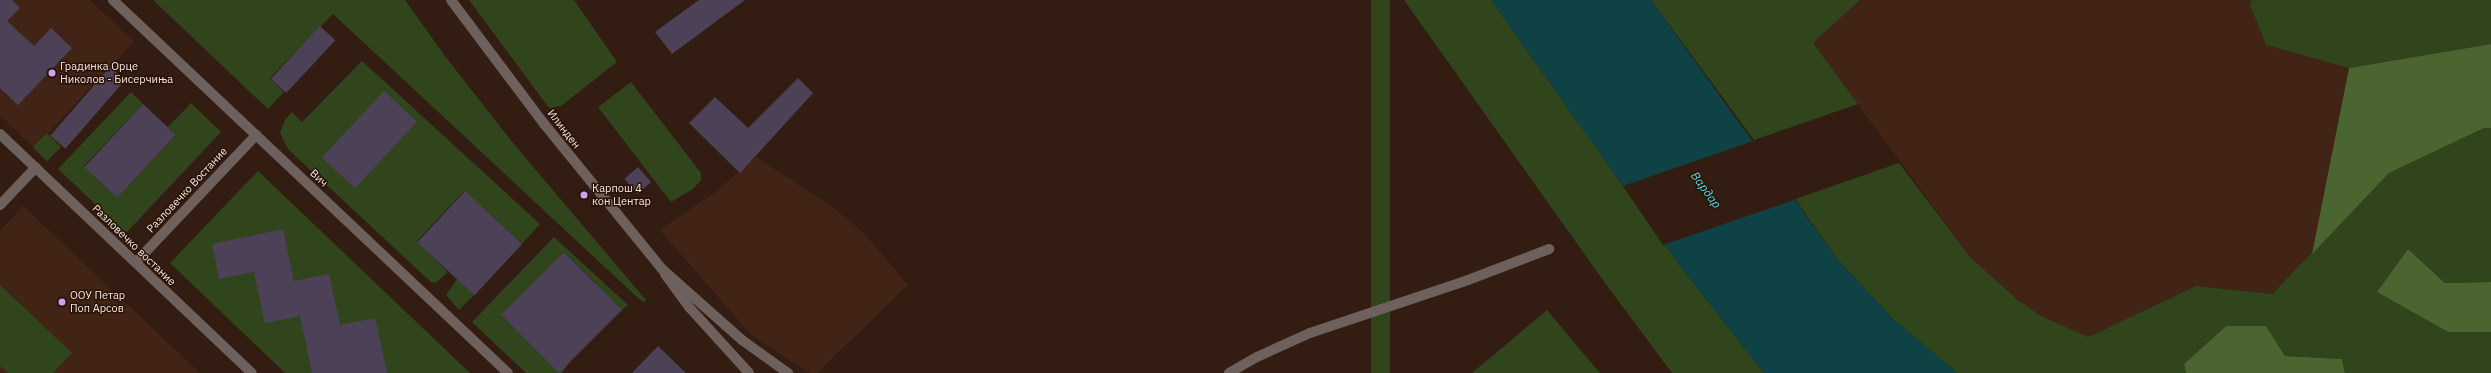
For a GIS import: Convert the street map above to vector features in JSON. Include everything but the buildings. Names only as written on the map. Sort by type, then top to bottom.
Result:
[{"type":"street","name":"Вич","points":[[113,0],[508,373]]},
{"type":"street","name":"Илинден","points":[[452,0],[545,125],[662,269],[680,296],[749,373]]},
{"type":"street","name":"Разловечко востание","points":[[0,134],[252,373]]},
{"type":"street","name":"Разловечко Востание","points":[[136,262],[256,135]]},
{"type":"street","points":[[0,205],[36,167]]},
{"type":"street","points":[[1229,373],[1257,357],[1310,333],[1468,280],[1549,249]]},
{"type":"street","name":"Илинден","points":[[662,269],[742,340],[788,373]]},
{"type":"shaded area","name":"Градинка Орце Николов - Бисерчиња","points":[[0,0],[90,0],[134,42],[34,148],[0,115]]},
{"type":"shaded area","points":[[1860,0],[2252,0],[2250,5],[2266,45],[2349,68],[2312,254],[2271,294],[2196,286],[2087,337],[2041,316],[2019,301],[1971,258],[1813,43]]},
{"type":"shaded area","points":[[756,157],[830,205],[864,233],[908,285],[817,373],[810,373],[751,335],[660,230],[717,191]]},
{"type":"shaded area","name":"ООУ Петар Поп Арсов","points":[[23,206],[200,373],[0,373],[0,231]]},
{"type":"green space","points":[[153,0],[405,0],[445,56],[513,143],[646,300],[644,302],[638,298],[333,14],[270,78],[284,92],[268,109]]},
{"type":"green space","points":[[469,0],[574,0],[617,62],[561,106],[549,108]]},
{"type":"green space","points":[[1371,0],[1390,0],[1390,373],[1371,373]]},
{"type":"green space","points":[[1404,0],[1491,0],[1680,266],[1764,373],[1672,373],[1605,283]]},
{"type":"green space","points":[[1651,0],[1860,0],[1813,43],[1858,104],[1754,140]]},
{"type":"green space","points":[[2252,0],[2491,0],[2491,44],[2349,68],[2266,45],[2250,5]]},
{"type":"green space","points":[[2491,44],[2491,128],[2484,128],[2389,173],[2312,254],[2349,68]]},
{"type":"green space","points":[[362,61],[540,224],[522,244],[464,191],[417,241],[448,272],[437,282],[432,283],[288,149],[280,133],[285,120],[292,112],[302,122]]},
{"type":"green space","points":[[631,82],[701,173],[701,180],[693,189],[671,202],[598,107]]},
{"type":"green space","points":[[131,92],[143,104],[84,166],[117,197],[176,135],[168,127],[191,103],[221,132],[126,233],[58,169]]},
{"type":"green space","points":[[2484,128],[2491,128],[2491,282],[2445,283],[2408,249],[2377,292],[2448,332],[2491,332],[2491,373],[2345,373],[2342,359],[2285,356],[2266,326],[2226,326],[2184,364],[2186,373],[1957,373],[1893,319],[1837,259],[1795,199],[1899,163],[1971,258],[2019,301],[2041,316],[2088,337],[2196,286],[2272,294],[2389,173]]},
{"type":"green space","points":[[47,133],[61,147],[47,161],[33,147]]},
{"type":"green space","points":[[258,171],[470,373],[285,373],[170,263]]},
{"type":"green space","points":[[554,237],[628,305],[622,310],[612,300],[562,373],[526,373],[472,322]],"holes":[[[564,252],[596,283],[535,347],[502,316]]]},
{"type":"green space","points":[[2408,249],[2445,283],[2491,282],[2491,332],[2448,332],[2377,292]]},
{"type":"green space","points":[[457,279],[474,295],[459,310],[446,295]]},
{"type":"green space","points":[[0,285],[72,353],[53,373],[8,373],[0,366]]},
{"type":"green space","points":[[1547,310],[1600,373],[1472,373]]},
{"type":"green space","points":[[2226,326],[2266,326],[2285,356],[2342,359],[2345,373],[2186,373],[2184,364]]},
{"type":"water","name":"Вардар","points":[[1491,0],[1651,0],[1837,259],[1893,319],[1957,373],[1764,373],[1680,266]]},
{"type":"pier","points":[[1756,140],[1797,199],[1663,245],[1623,186]]},
{"type":"place","name":"Градинка Орце Николов - Бисерчиња","points":[[52,73]]},
{"type":"place","name":"Карпош 4 кон Центар","points":[[584,195]]},
{"type":"place","name":"ООУ Петар Поп Арсов","points":[[62,302]]}]
